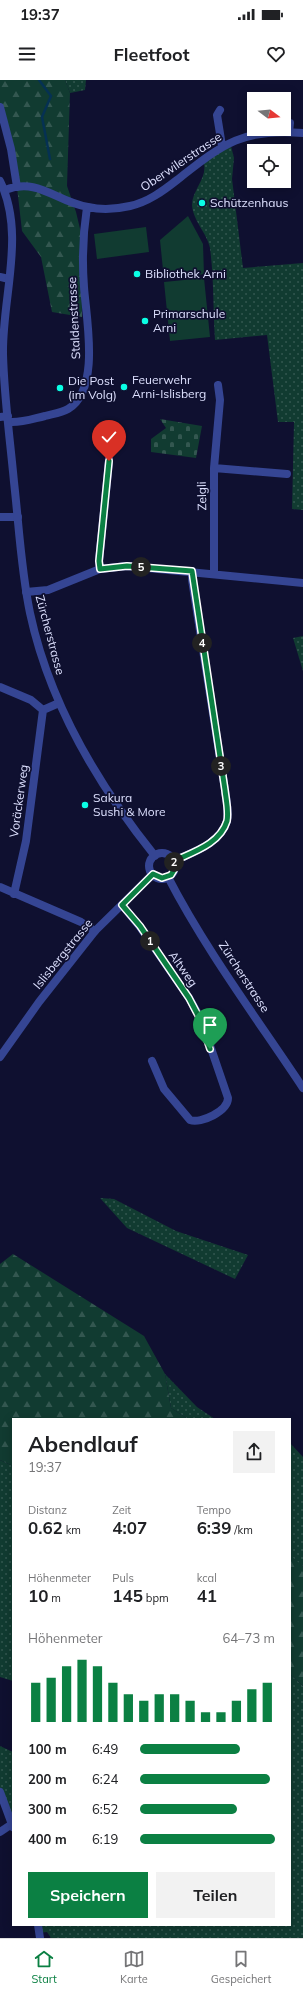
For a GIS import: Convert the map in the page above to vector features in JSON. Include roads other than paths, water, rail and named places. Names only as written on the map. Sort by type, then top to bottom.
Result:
[{"type":"street","points":[[0,107],[11,148],[18,187]]},
{"type":"street","points":[[220,110],[217,115],[222,146]]},
{"type":"street","name":"Oberwilerstrasse","points":[[291,132],[303,133]]},
{"type":"street","name":"Oberwilerstrasse","points":[[5,190],[18,187],[36,187],[87,207],[112,208],[131,206],[160,193],[222,146],[249,136]]},
{"type":"street","name":"Zürcherstrasse","points":[[0,181],[5,190],[9,206],[12,235],[3,353],[6,418],[26,592],[43,660],[59,703],[102,781],[154,856]]},
{"type":"street","name":"Staldenstrasse","points":[[6,418],[24,422],[61,412],[69,408],[81,393],[89,364],[90,349],[83,271],[87,207]]},
{"type":"street","points":[[0,277],[9,278]]},
{"type":"street","points":[[214,468],[220,400],[218,385]]},
{"type":"street","points":[[100,569],[99,561],[109,461],[108,447]]},
{"type":"street","name":"Zelgli","points":[[214,573],[214,468],[287,474]]},
{"type":"street","points":[[0,517],[18,517]]},
{"type":"street","points":[[26,592],[48,590],[100,569],[127,566],[214,573],[303,583]]},
{"type":"street","points":[[174,861],[208,845],[222,830],[227,820],[228,809],[192,571]]},
{"type":"street","points":[[0,687],[31,700],[43,710],[59,703]]},
{"type":"street","name":"Voräckerweg","points":[[14,894],[26,841],[43,710]]},
{"type":"street","points":[[161,853],[167,854],[174,861],[174,870],[168,877],[162,878],[153,874],[150,864],[154,856],[161,853]]},
{"type":"street","name":"Islisbergstrasse","points":[[0,1057],[39,1002],[95,931],[153,874]]},
{"type":"street","name":"Zürcherstrasse","points":[[168,877],[178,896],[211,948],[303,1088]]},
{"type":"street","points":[[0,887],[81,922],[95,931]]},
{"type":"street","name":"Altweg","points":[[122,905],[140,926],[189,998],[200,1019],[228,1098],[228,1104],[224,1110],[198,1121],[190,1120],[164,1089],[152,1061]]},
{"type":"street","points":[[0,1792],[12,1825],[0,1832]]},
{"type":"street","points":[[38,1926],[40,1938]]},
{"type":"waterway","points":[[39,80],[51,96],[42,117],[50,159]]},
{"type":"place","name":"Schützenhaus","points":[[202,203]]},
{"type":"place","name":"Bibliothek Arni","points":[[137,274]]},
{"type":"place","name":"Primarschule Arni","points":[[145,321]]},
{"type":"place","name":"Feuerwehr Arni-Islisberg","points":[[124,387]]},
{"type":"place","name":"Die Post (im Volg)","points":[[60,388]]},
{"type":"place","name":"Sakura Sushi & More","points":[[85,805]]}]
